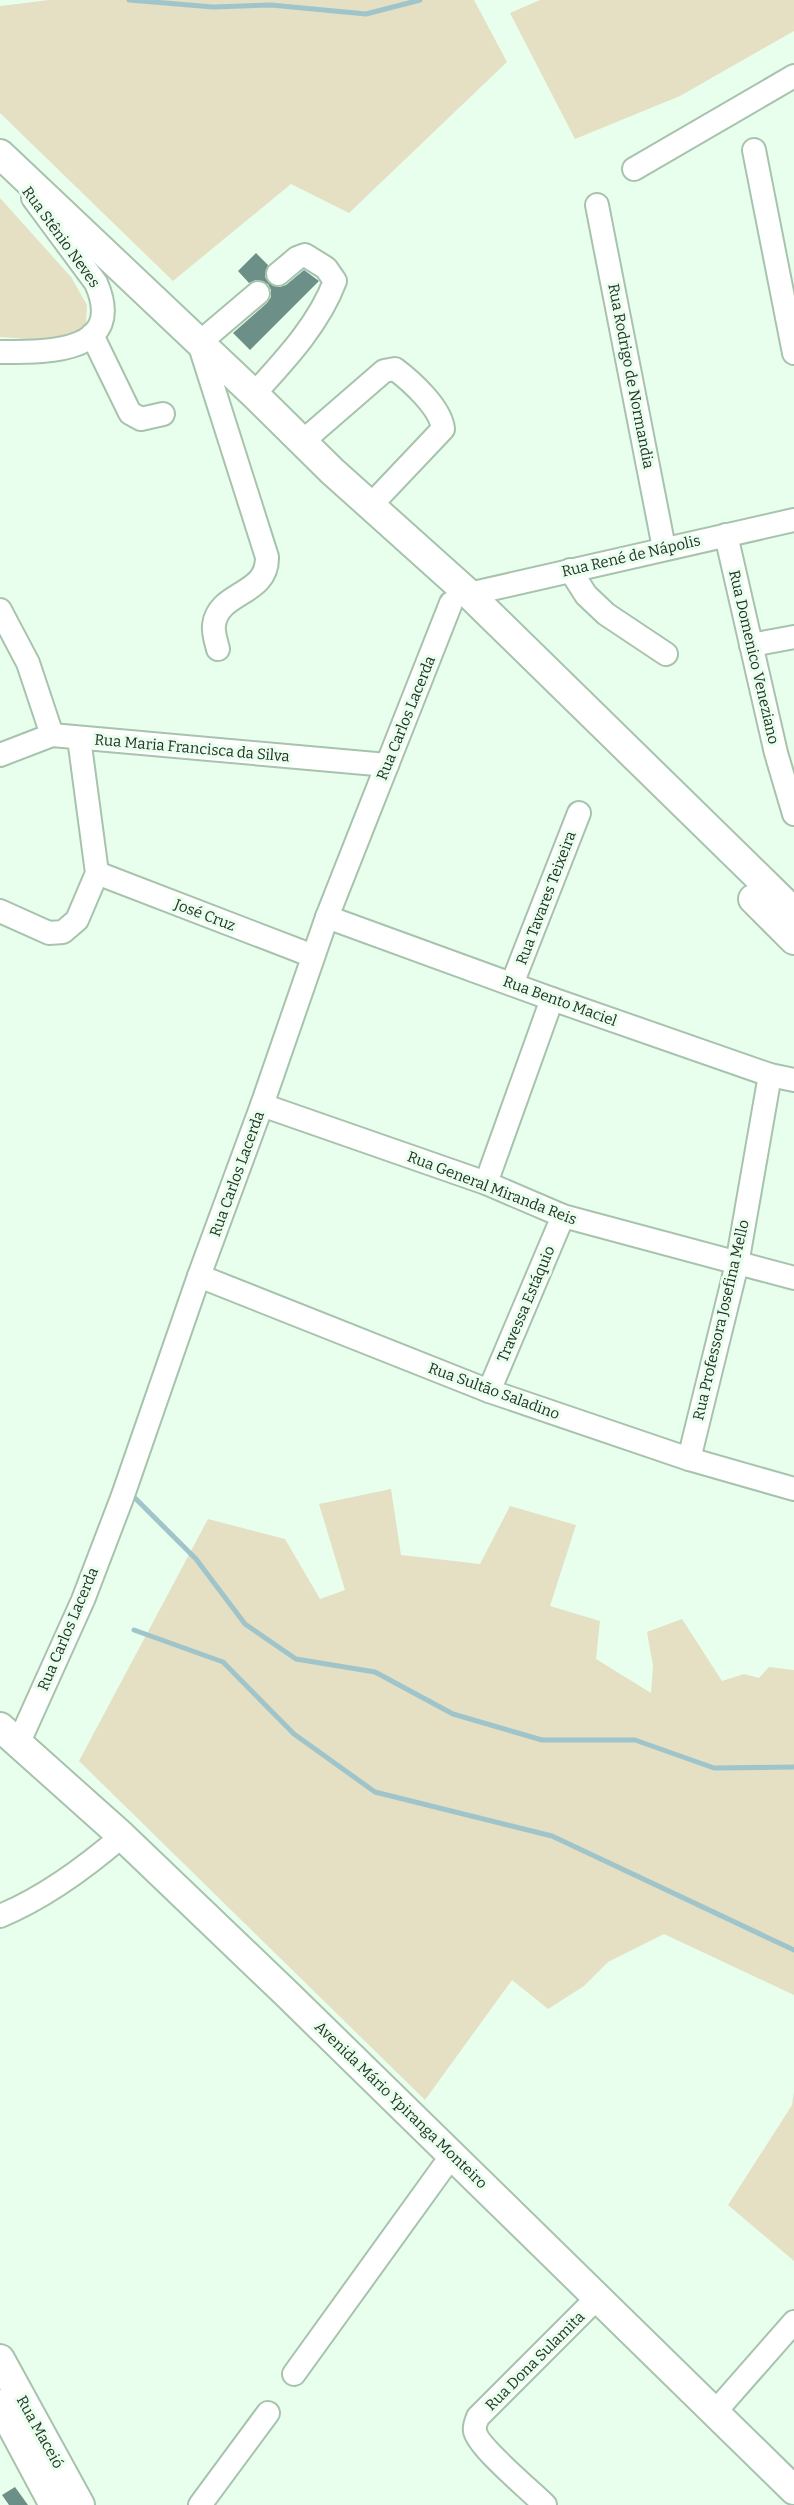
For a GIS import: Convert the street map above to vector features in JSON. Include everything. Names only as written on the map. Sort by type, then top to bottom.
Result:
[{"type":"main road","points":[[0,154],[254,394],[746,879],[794,940]]},
{"type":"main road","points":[[332,471],[371,506],[460,599]]},
{"type":"main road","points":[[746,879],[794,912]]},
{"type":"main road","name":"Avenida Mário Ypiranga Monteiro","points":[[10,1734],[122,1836],[794,2490]]},
{"type":"main road","name":"Rua Maceió","points":[[0,2359],[80,2505]]},
{"type":"main road","name":"Rua Maceió","points":[[0,2404],[54,2505]]},
{"type":"street","points":[[634,169],[794,76]]},
{"type":"street","points":[[754,150],[794,353]]},
{"type":"street","name":"Rua Stênio Neves","points":[[0,154],[96,283],[103,298],[104,312],[100,325],[92,335]]},
{"type":"street","name":"Rua Rodrigo de Normandia","points":[[597,205],[664,548]]},
{"type":"street","points":[[254,394],[315,320],[327,301],[335,281],[326,268],[305,255],[297,258],[278,274]]},
{"type":"street","points":[[218,649],[214,623],[218,614],[225,606],[258,583],[267,568],[267,557],[199,344],[258,293]]},
{"type":"street","points":[[0,352],[64,350],[92,335],[130,413],[141,419],[163,414]]},
{"type":"street","points":[[302,442],[384,371],[395,369],[411,381],[442,417],[443,429],[371,506]]},
{"type":"street","name":"Rua René de Nápolis","points":[[460,599],[570,570],[794,520]]},
{"type":"street","name":"Rua Domenico Veneziano","points":[[726,535],[751,645],[785,751],[794,814]]},
{"type":"street","points":[[570,570],[586,595],[606,614],[666,654]]},
{"type":"street","name":"Rua Carlos Lacerda","points":[[10,1734],[83,1600],[262,1105],[327,917],[387,765],[460,599]]},
{"type":"street","points":[[0,610],[28,663],[52,735]]},
{"type":"street","points":[[751,645],[794,637]]},
{"type":"street","name":"Rua Maria Francisca da Silva","points":[[0,755],[52,735],[387,765]]},
{"type":"street","points":[[0,911],[49,933],[63,932],[77,920],[97,873],[79,738]]},
{"type":"street","name":"Rua Tavares Teixeira","points":[[512,984],[579,813]]},
{"type":"street","name":"José Cruz","points":[[97,873],[313,956]]},
{"type":"street","name":"Rua Bento Maciel","points":[[327,917],[552,999],[770,1075],[794,1080]]},
{"type":"street","points":[[486,1183],[552,999]]},
{"type":"street","name":"Rua Professora Josefina Mello","points":[[688,1459],[737,1264],[770,1075]]},
{"type":"street","name":"Rua General Miranda Reis","points":[[262,1105],[486,1183],[562,1216],[794,1278]]},
{"type":"street","name":"Travessa Estáquio","points":[[489,1391],[562,1216]]},
{"type":"street","name":"Rua Sultão Saladino","points":[[199,1276],[489,1391],[688,1459],[794,1489]]},
{"type":"street","points":[[0,1916],[14,1910],[92,1862],[122,1836]]},
{"type":"street","points":[[294,2374],[452,2155]]},
{"type":"street","name":"Rua Dona Sulamita","points":[[545,2505],[484,2446],[474,2431],[475,2424],[478,2417],[597,2298]]},
{"type":"street","points":[[715,2412],[794,2322]]},
{"type":"street","points":[[200,2505],[268,2413]]},
{"type":"shaded area","points":[[49,0],[474,0],[507,62],[349,213],[291,184],[173,281],[0,113],[0,6]]},
{"type":"shaded area","points":[[540,0],[794,0],[794,31],[680,96],[575,139],[510,13]]},
{"type":"shaded area","points":[[0,198],[71,277],[87,305],[86,324],[70,337],[41,340],[0,337]]},
{"type":"shaded area","points":[[391,1489],[401,1555],[480,1564],[510,1506],[576,1525],[550,1606],[600,1621],[596,1659],[651,1693],[653,1666],[647,1632],[682,1619],[722,1681],[744,1674],[759,1678],[769,1667],[794,1670],[794,1995],[664,1934],[608,1962],[584,1986],[548,2009],[512,1980],[425,2100],[79,1761],[208,1519],[285,1539],[320,1599],[345,1590],[319,1504]]},
{"type":"shaded area","points":[[794,2091],[794,2261],[728,2205],[792,2105]]},
{"type":"building","points":[[256,253],[268,265],[265,277],[273,286],[286,285],[304,270],[319,281],[250,350],[233,333],[271,297],[268,284],[256,280],[249,283],[238,271]]},
{"type":"building","points":[[15,2487],[28,2505],[9,2505],[2,2495]]},
{"type":"waterway","points":[[129,0],[213,7],[271,5],[366,14],[420,0]]},
{"type":"waterway","points":[[132,1495],[196,1559],[245,1624],[296,1659],[375,1672],[453,1714],[542,1740],[635,1740],[714,1768],[794,1767]]},
{"type":"waterway","points":[[134,1630],[223,1662],[294,1734],[375,1792],[552,1836],[794,1950]]}]
